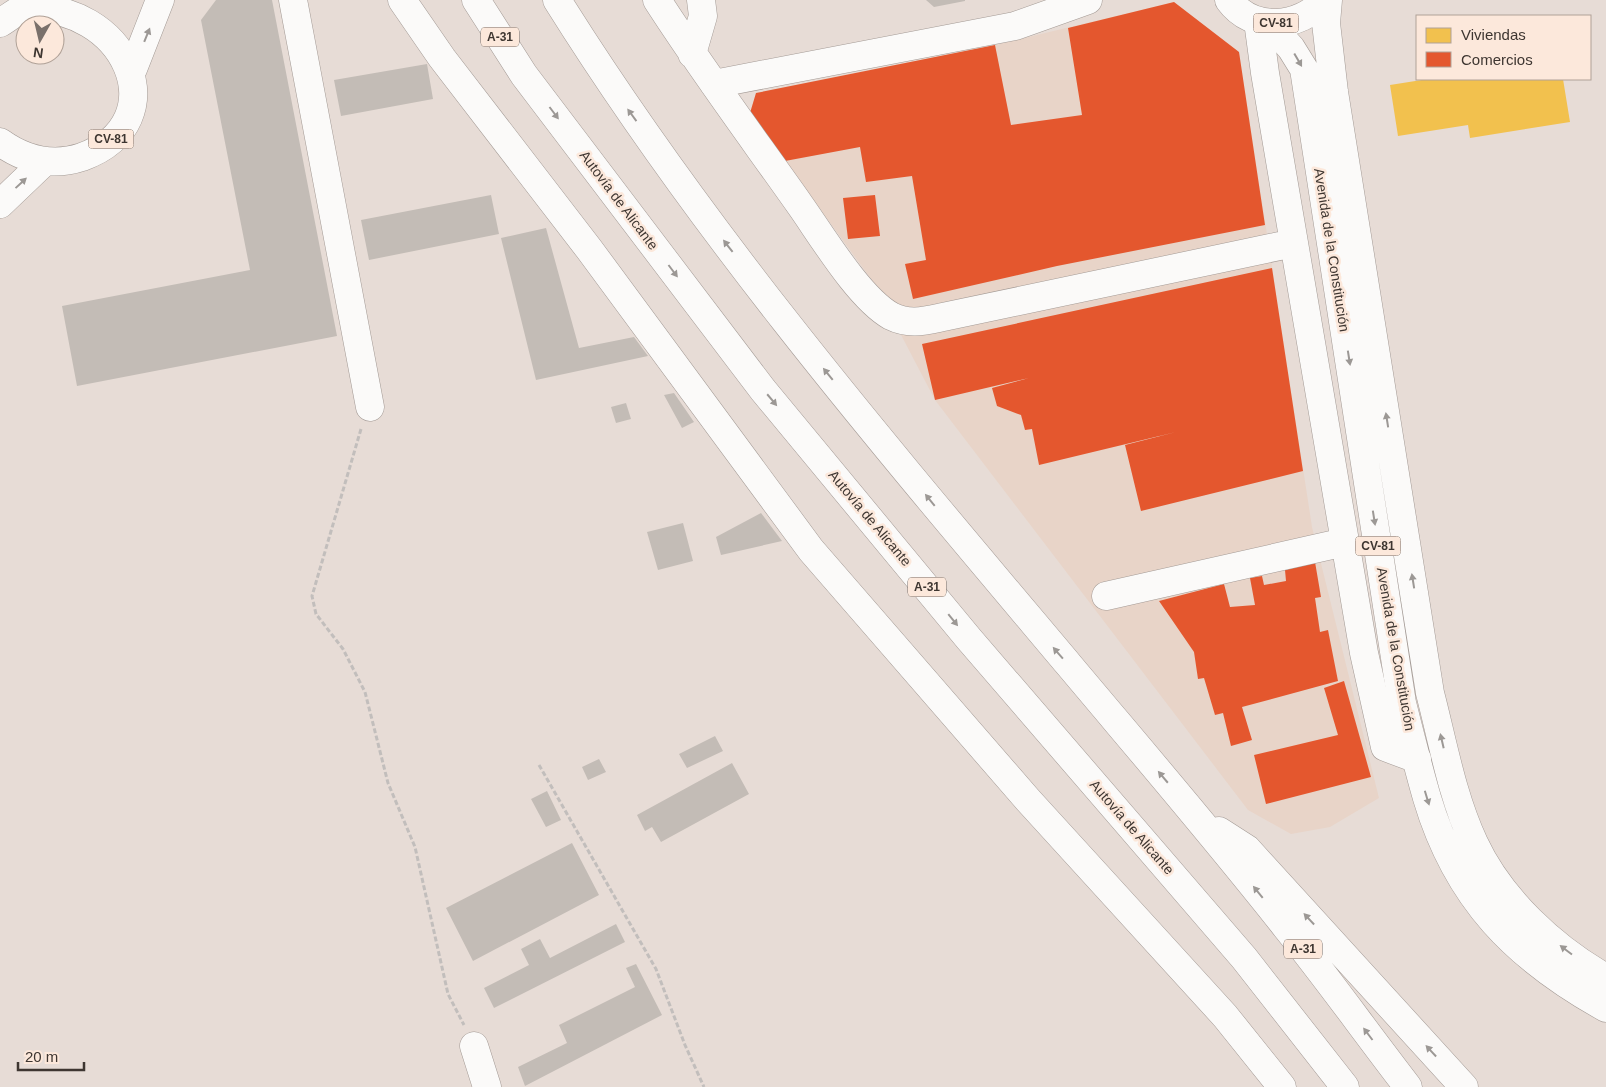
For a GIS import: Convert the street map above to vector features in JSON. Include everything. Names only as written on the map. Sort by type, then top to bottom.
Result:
[{"type":"main road","name":"CV-81","points":[[133,70],[160,0]]},
{"type":"main road","points":[[293,0],[370,408]]},
{"type":"main road","points":[[402,0],[442,58],[589,249],[811,550],[1028,800],[1225,1016],[1282,1087]]},
{"type":"main road","name":"Autovía de Alicante","points":[[476,0],[524,74],[763,390],[969,639],[1244,958],[1345,1087]]},
{"type":"main road","name":"A-31","points":[[558,0],[619,97],[705,215],[800,338],[960,538],[1286,927],[1408,1087]]},
{"type":"main road","points":[[657,0],[692,54],[862,289],[877,305],[901,320],[914,323],[943,318],[1294,243]]},
{"type":"main road","points":[[692,54],[703,16],[701,0]]},
{"type":"main road","points":[[714,84],[1015,26],[1088,0]]},
{"type":"main road","name":"CV-81","points":[[1229,0],[1245,15],[1263,22],[1282,24],[1300,19],[1316,9],[1324,0]]},
{"type":"main road","name":"Avenida de la Constitución","points":[[1328,0],[1326,23],[1336,101],[1430,693],[1452,784],[1474,844],[1504,891],[1544,933],[1606,978]]},
{"type":"main road","name":"CV-81","points":[[0,23],[21,10],[59,2],[93,13],[112,28],[125,47],[133,70],[133,94],[126,118],[112,138],[92,153],[69,161],[44,162],[21,156],[0,142]]},
{"type":"main road","points":[[1263,22],[1265,72],[1364,653],[1385,747],[1417,759]]},
{"type":"main road","name":"Avenida de la Constitución","points":[[1263,22],[1280,34],[1304,70],[1402,703],[1439,834],[1454,864],[1484,913],[1510,941],[1541,968],[1570,988],[1606,1008]]},
{"type":"main road","points":[[0,204],[44,162]]},
{"type":"main road","points":[[1106,596],[1345,542]]},
{"type":"main road","points":[[1194,815],[1247,849],[1464,1087]]},
{"type":"main road","points":[[474,1046],[487,1087]]},
{"type":"path","points":[[370,408],[356,441],[312,596],[316,614],[343,650],[365,692],[388,783],[415,848],[448,994],[474,1046]]},
{"type":"path","points":[[540,765],[656,969],[685,1046],[704,1087]]},
{"type":"shaded area","points":[[1174,2],[1239,52],[1312,527],[1379,798],[1330,827],[1291,834],[1248,810],[935,400],[874,283],[750,113],[756,93],[995,45]]},
{"type":"building: Viviendas","points":[[1422,80],[1563,80],[1570,122],[1470,138],[1468,125],[1398,136],[1390,85]]},
{"type":"building: Comercios","points":[[1174,2],[1239,52],[1265,225],[1057,266],[913,299],[905,264],[926,260],[912,176],[866,182],[860,147],[785,161],[750,113],[756,93],[995,45],[1011,125],[1082,115],[1068,28]]},
{"type":"building: Comercios","points":[[875,195],[880,236],[848,239],[843,198]]},
{"type":"building: Comercios","points":[[1272,268],[1303,471],[1141,511],[1125,445],[1176,432],[1039,465],[1032,429],[1025,430],[1021,415],[997,406],[992,388],[1029,378],[935,400],[922,344]]},
{"type":"building: Comercios","points":[[1315,562],[1321,597],[1315,598],[1320,632],[1328,630],[1338,681],[1242,707],[1252,740],[1231,746],[1223,713],[1215,715],[1204,678],[1198,679],[1194,652],[1159,601],[1224,584],[1230,607],[1255,605],[1250,578],[1262,576],[1264,585],[1286,581],[1285,570]]},
{"type":"building: Comercios","points":[[1344,681],[1371,777],[1266,804],[1254,755],[1338,735],[1324,688]]},
{"type":"building: Otros","points":[[216,0],[272,0],[337,336],[77,386],[62,306],[250,270],[201,20]]},
{"type":"building: Otros","points":[[926,0],[965,0],[965,1],[934,7]]},
{"type":"building: Otros","points":[[427,64],[433,99],[341,116],[334,80]]},
{"type":"building: Otros","points":[[491,195],[499,234],[369,260],[361,220]]},
{"type":"building: Otros","points":[[546,228],[579,348],[634,337],[648,356],[536,380],[501,238]]},
{"type":"building: Otros","points":[[674,393],[694,422],[682,428],[664,395]]},
{"type":"building: Otros","points":[[626,403],[631,419],[616,423],[611,407]]},
{"type":"building: Otros","points":[[761,513],[782,541],[721,555],[716,537]]},
{"type":"building: Otros","points":[[683,523],[693,561],[658,570],[647,532]]},
{"type":"building: Otros","points":[[715,736],[723,751],[687,768],[679,754]]},
{"type":"building: Otros","points":[[599,759],[606,772],[588,780],[582,767]]},
{"type":"building: Otros","points":[[732,763],[749,794],[661,842],[652,827],[645,831],[637,815]]},
{"type":"building: Otros","points":[[547,791],[561,820],[546,827],[531,799]]},
{"type":"building: Otros","points":[[572,843],[599,895],[473,961],[446,908]]},
{"type":"building: Otros","points":[[616,924],[625,942],[494,1008],[484,988],[529,965],[521,949],[540,939],[550,958]]},
{"type":"building: Otros","points":[[636,964],[662,1015],[525,1086],[518,1067],[567,1043],[559,1025],[635,987],[626,968]]}]
